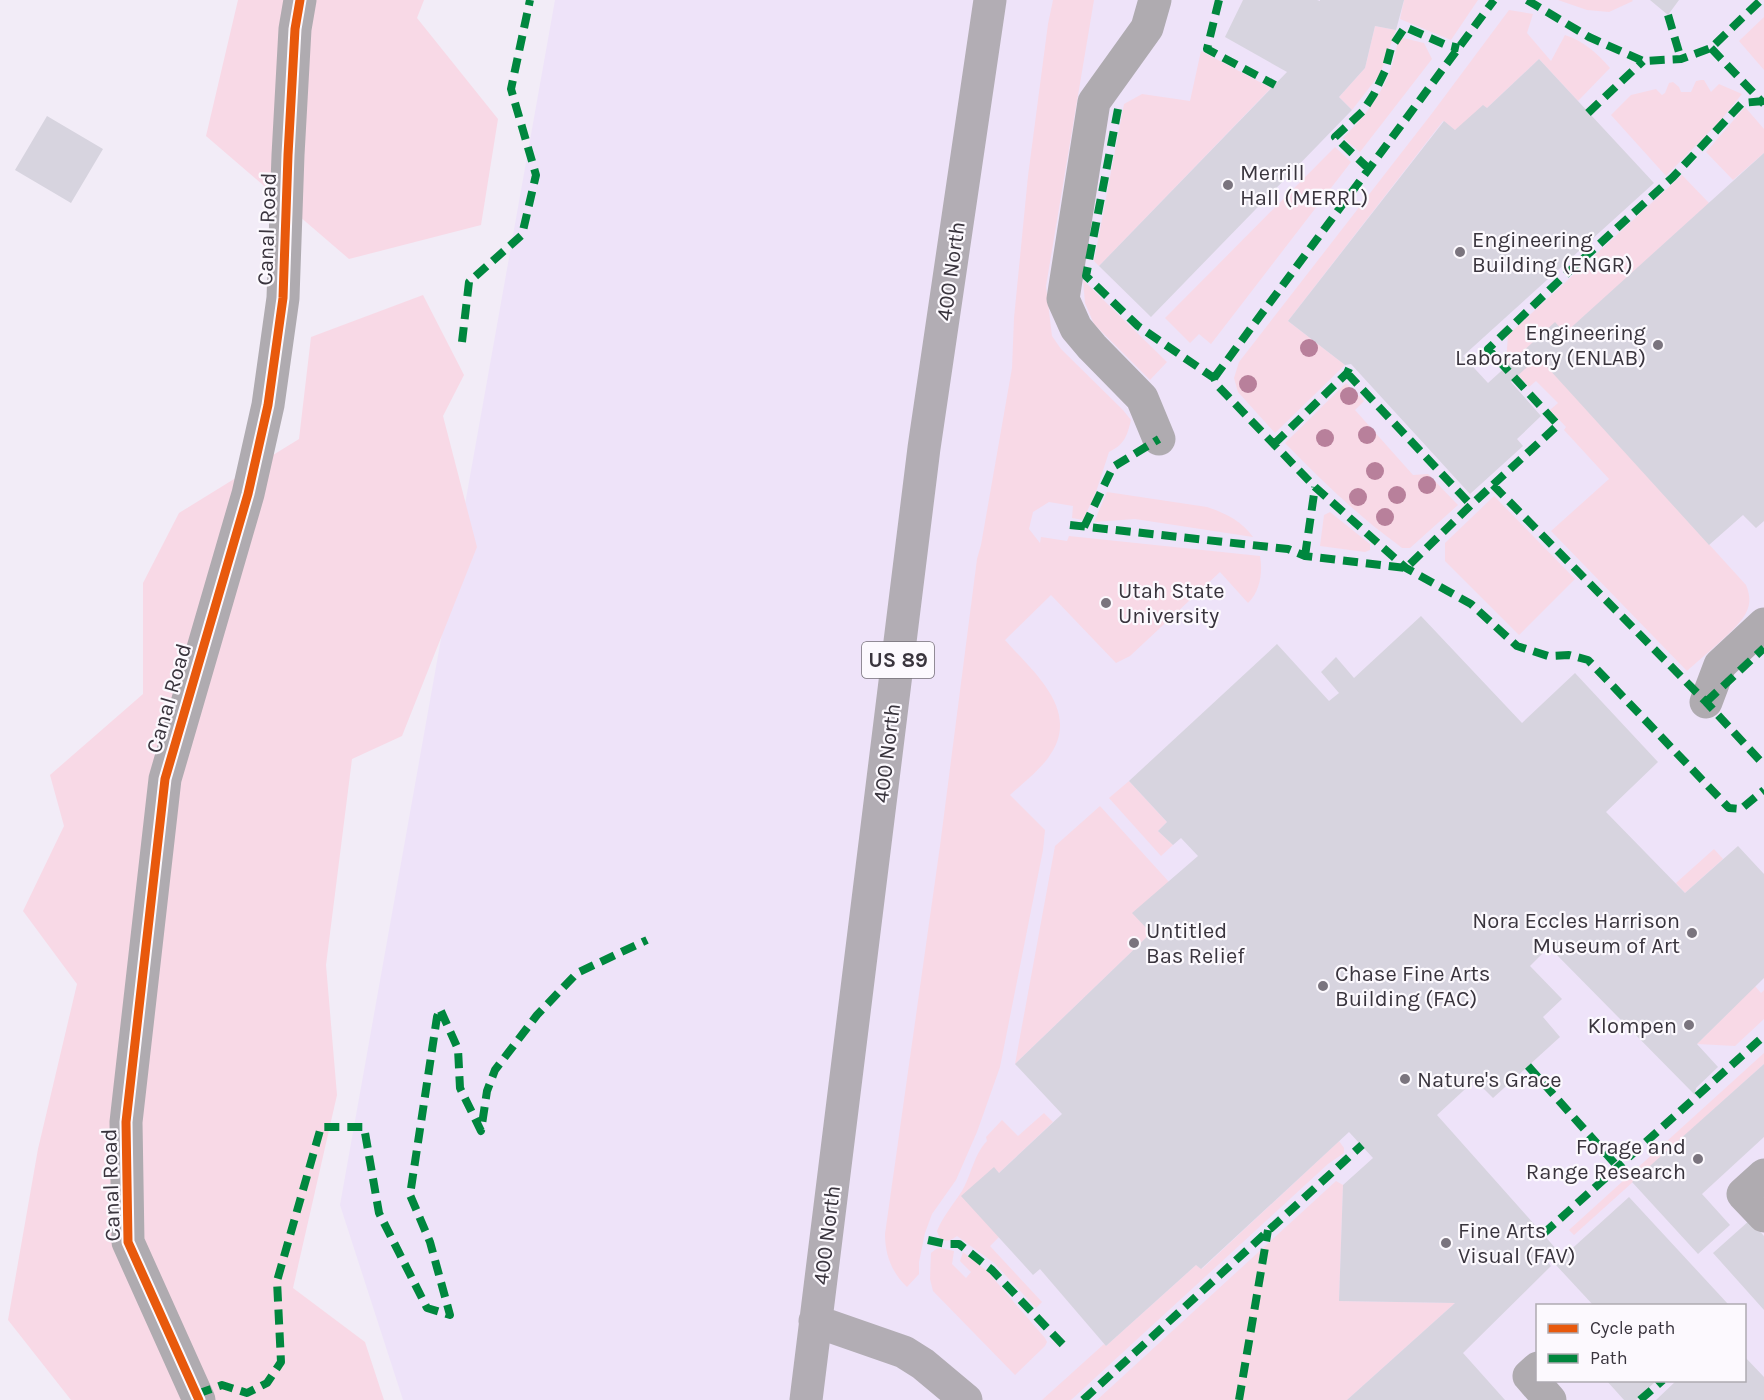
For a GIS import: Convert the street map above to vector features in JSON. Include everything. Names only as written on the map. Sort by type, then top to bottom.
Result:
[{"type":"main road","name":"400 North","points":[[806,1400],[924,448],[990,0]]},
{"type":"main road","points":[[815,1321],[904,1352],[923,1364],[966,1400]]},
{"type":"lane","name":"Canal Road","points":[[199,1400],[128,1242],[126,1122],[165,779],[248,494],[267,405],[283,298],[295,29],[300,0]]},
{"type":"lane","points":[[1155,0],[1147,28],[1094,102],[1063,299],[1076,328],[1142,398],[1159,440]]},
{"type":"lane","points":[[1706,702],[1720,665],[1764,624]]},
{"type":"lane","points":[[1764,1175],[1743,1194],[1764,1216]]},
{"type":"lane","points":[[1536,1370],[1529,1376],[1550,1400]]},
{"type":"shaded area","points":[[238,0],[424,0],[417,18],[498,119],[481,225],[349,259],[206,136]]},
{"type":"shaded area","name":"Utah State University","points":[[555,0],[1764,0],[1764,1400],[403,1400],[340,1205]]},
{"type":"shaded area","points":[[1053,0],[1094,0],[1046,286],[1052,336],[1061,349],[1131,420],[1124,439],[1119,446],[1109,452],[1096,492],[1083,520],[1072,518],[1073,506],[1049,502],[1033,512],[1029,529],[1040,543],[1041,537],[1067,541],[1069,536],[1260,556],[1261,575],[1258,588],[1248,603],[1220,572],[1130,656],[1116,663],[1051,595],[1005,640],[1050,693],[1057,707],[1060,723],[1058,738],[1050,755],[1010,795],[1045,830],[1043,850],[1000,1067],[977,1132],[956,1180],[932,1214],[925,1233],[919,1274],[907,1287],[897,1276],[890,1263],[885,1234],[940,846],[977,559],[1012,368],[1014,318],[1028,176]]},
{"type":"shaded area","points":[[1404,0],[1478,0],[1451,40],[1400,19]]},
{"type":"shaded area","points":[[1558,0],[1633,1],[1609,12],[1587,10]]},
{"type":"shaded area","points":[[1509,10],[1533,14],[1527,33],[1551,61],[1565,35],[1590,48],[1610,68],[1578,101],[1539,59],[1487,108],[1455,130],[1443,121],[1288,321],[1345,365],[1275,433],[1238,392],[1234,378],[1239,362]]},
{"type":"shaded area","points":[[1764,17],[1764,70],[1739,41]]},
{"type":"shaded area","points":[[1375,26],[1396,30],[1380,74],[1352,110],[1339,97],[1365,68]]},
{"type":"shaded area","points":[[1399,37],[1424,43],[1432,59],[1360,152],[1343,138],[1375,100],[1385,82]]},
{"type":"shaded area","points":[[1201,51],[1271,88],[1099,266],[1094,261],[1124,104],[1142,94],[1190,101]]},
{"type":"shaded area","points":[[1704,80],[1711,92],[1719,84],[1742,94],[1721,120],[1666,176],[1611,115],[1631,95],[1656,89],[1662,95],[1669,83],[1673,82],[1681,92],[1691,92],[1696,81]]},
{"type":"shaded area","points":[[1745,107],[1764,129],[1764,153],[1733,180],[1706,152]]},
{"type":"shaded area","points":[[1335,147],[1351,162],[1211,344],[1199,334],[1190,343],[1165,318]]},
{"type":"shaded area","points":[[1682,175],[1709,203],[1539,357],[1746,585],[1749,602],[1742,619],[1728,635],[1687,671],[1551,531],[1609,479],[1564,430],[1566,427],[1550,410],[1558,403],[1536,381],[1529,387],[1506,362],[1508,335]]},
{"type":"shaded area","points":[[1083,280],[1167,362],[1150,380],[1094,324],[1085,303]]},
{"type":"shaded area","points":[[423,295],[464,375],[443,416],[477,547],[402,736],[352,759],[326,965],[337,1095],[293,1288],[365,1342],[384,1400],[71,1400],[8,1320],[38,1149],[77,984],[23,911],[64,826],[50,775],[143,694],[143,583],[179,513],[299,439],[311,337]]},
{"type":"shaded area","points":[[1346,383],[1364,401],[1355,410],[1413,475],[1428,474],[1458,505],[1410,548],[1402,548],[1367,521],[1285,443]]},
{"type":"shaded area","points":[[1107,492],[1207,507],[1233,518],[1253,537],[1135,519],[1094,522]]},
{"type":"shaded area","points":[[1494,496],[1575,579],[1519,635],[1445,561],[1445,543]]},
{"type":"shaded area","points":[[1330,512],[1370,544],[1370,550],[1365,552],[1320,546],[1324,515]]},
{"type":"shaded area","points":[[1129,781],[1167,822],[1158,831],[1173,845],[1161,856],[1109,798]]},
{"type":"shaded area","points":[[1100,806],[1169,882],[1133,913],[1151,933],[1015,1064],[1055,846]]},
{"type":"shaded area","points":[[1714,849],[1723,859],[1685,893],[1676,883]]},
{"type":"shaded area","points":[[1755,986],[1761,993],[1764,990],[1764,1019],[1735,1046],[1697,1044]]},
{"type":"shaded area","points":[[1764,1053],[1764,1064],[1574,1235],[1569,1230]]},
{"type":"shaded area","points":[[1044,1113],[1053,1122],[999,1173],[994,1168],[962,1196],[999,1237],[990,1246],[1042,1302],[1036,1308],[994,1263],[957,1236],[945,1241],[940,1238],[937,1231],[962,1191],[979,1152],[987,1141],[986,1137],[1002,1120],[1018,1136]]},
{"type":"shaded area","points":[[1339,1141],[1344,1148],[1344,1153],[1328,1164],[1071,1400],[1042,1400],[1196,1265],[1202,1269]]},
{"type":"shaded area","points":[[1336,1181],[1343,1185],[1339,1301],[1455,1303],[1347,1400],[1097,1400]]},
{"type":"shaded area","points":[[940,1248],[954,1251],[952,1264],[966,1278],[971,1272],[960,1261],[963,1252],[987,1271],[1045,1338],[1047,1342],[1045,1346],[1015,1375],[933,1291],[930,1279],[931,1253]]},
{"type":"building","name":"Merrill Hall (MERRL)","points":[[1243,0],[1404,0],[1396,30],[1375,26],[1365,68],[1339,97],[1352,110],[1151,317],[1099,266],[1287,72],[1225,37]]},
{"type":"building","points":[[1650,0],[1679,0],[1668,15]]},
{"type":"building","points":[[1539,59],[1654,183],[1463,356],[1488,383],[1555,322],[1565,333],[1764,153],[1764,521],[1756,528],[1743,515],[1709,545],[1538,357],[1511,382],[1541,416],[1517,439],[1523,446],[1470,494],[1351,364],[1345,365],[1288,321],[1444,121],[1455,130],[1483,105],[1487,108]]},
{"type":"building","points":[[47,116],[103,149],[71,203],[15,170]]},
{"type":"building","name":"Chase Fine Arts Building (FAC)","points":[[1421,616],[1522,723],[1575,673],[1658,762],[1606,812],[1685,893],[1738,846],[1764,874],[1764,978],[1697,1044],[1718,1067],[1696,1088],[1695,1095],[1549,947],[1530,966],[1562,999],[1543,1017],[1560,1037],[1493,1098],[1475,1080],[1437,1115],[1558,1251],[1547,1261],[1551,1266],[1463,1353],[1505,1400],[1347,1400],[1455,1303],[1339,1301],[1343,1185],[1373,1158],[1349,1132],[1201,1269],[1196,1265],[1106,1346],[1040,1269],[1033,1275],[961,1196],[994,1167],[999,1173],[1062,1114],[1015,1064],[1151,933],[1132,913],[1198,856],[1181,838],[1173,845],[1158,831],[1167,822],[1129,781],[1277,644],[1329,701],[1339,693],[1321,672],[1336,657],[1354,678]]},
{"type":"building","name":"Forage and Range Research","points":[[1764,1064],[1764,1137],[1702,1194],[1730,1225],[1698,1254],[1632,1182]]},
{"type":"building","points":[[1629,1197],[1728,1304],[1592,1304],[1555,1264]]},
{"type":"building","points":[[1750,1220],[1764,1236],[1764,1310],[1713,1253]]},
{"type":"building","points":[[1746,1358],[1764,1377],[1764,1400],[1656,1400],[1675,1382],[1746,1382]]},
{"type":"building","points":[[1608,1382],[1655,1382],[1636,1400],[1624,1400]]},
{"type":"marked path","points":[[462,342],[469,282],[522,235],[536,175],[511,89],[530,0]]},
{"type":"marked path","points":[[1219,0],[1207,49],[1275,85]]},
{"type":"marked path","points":[[1214,378],[1494,0]]},
{"type":"marked path","points":[[1527,0],[1589,37],[1643,61],[1681,59],[1711,48],[1761,0]]},
{"type":"marked path","points":[[1668,15],[1681,59]]},
{"type":"marked path","points":[[1369,169],[1335,137],[1363,111],[1374,94],[1385,71],[1391,48],[1405,27],[1446,45],[1459,48]]},
{"type":"marked path","points":[[1711,48],[1764,104]]},
{"type":"marked path","points":[[1588,113],[1643,61]]},
{"type":"marked path","points":[[1070,525],[1288,549],[1305,556],[1406,568],[1558,425],[1488,349],[1673,177],[1742,103],[1764,101]]},
{"type":"marked path","points":[[1118,109],[1086,276],[1138,326],[1214,378],[1217,385],[1315,487],[1406,568],[1471,604],[1517,646],[1548,656],[1569,655],[1588,660],[1729,808],[1741,809],[1764,790]]},
{"type":"marked path","points":[[1274,444],[1347,373],[1351,364]]},
{"type":"marked path","points":[[1347,373],[1471,505]]},
{"type":"marked path","points":[[1084,527],[1113,467],[1159,439]]},
{"type":"marked path","points":[[1493,485],[1706,702],[1764,765]]},
{"type":"marked path","points":[[1305,556],[1315,487]]},
{"type":"marked path","points":[[1706,702],[1764,648]]},
{"type":"marked path","points":[[197,1394],[222,1385],[247,1393],[267,1383],[281,1362],[277,1281],[321,1127],[364,1127],[379,1213],[427,1308],[450,1315],[430,1242],[410,1195],[440,1009],[458,1049],[460,1088],[481,1131],[487,1091],[495,1070],[537,1015],[577,973],[647,940]]},
{"type":"marked path","points":[[1543,1234],[1764,1036]]},
{"type":"marked path","points":[[1528,1066],[1617,1166]]},
{"type":"marked path","points":[[1083,1400],[1362,1145]]},
{"type":"marked path","points":[[1239,1400],[1268,1230]]},
{"type":"marked path","points":[[928,1240],[959,1244],[992,1270],[1067,1349]]},
{"type":"marked path","points":[[1640,1400],[1661,1382]]},
{"type":"cycle path","points":[[199,1400],[128,1242],[126,1122],[165,779],[248,494],[268,405],[283,298],[295,29],[300,0]]},
{"type":"place","name":"Merrill Hall (MERRL)","points":[[1228,185]]},
{"type":"place","name":"Engineering Building (ENGR)","points":[[1460,252]]},
{"type":"place","name":"Engineering Laboratory (ENLAB)","points":[[1658,345]]},
{"type":"place","name":"Utah State University","points":[[1106,603]]},
{"type":"place","name":"Nora Eccles Harrison Museum of Art","points":[[1692,933]]},
{"type":"place","name":"Untitled Bas Relief","points":[[1134,943]]},
{"type":"place","name":"Chase Fine Arts Building (FAC)","points":[[1323,986]]},
{"type":"place","name":"Klompen","points":[[1689,1025]]},
{"type":"place","name":"Nature's Grace","points":[[1405,1079]]},
{"type":"place","name":"Forage and Range Research","points":[[1698,1159]]},
{"type":"place","name":"Fine Arts Visual (FAV)","points":[[1446,1243]]}]
